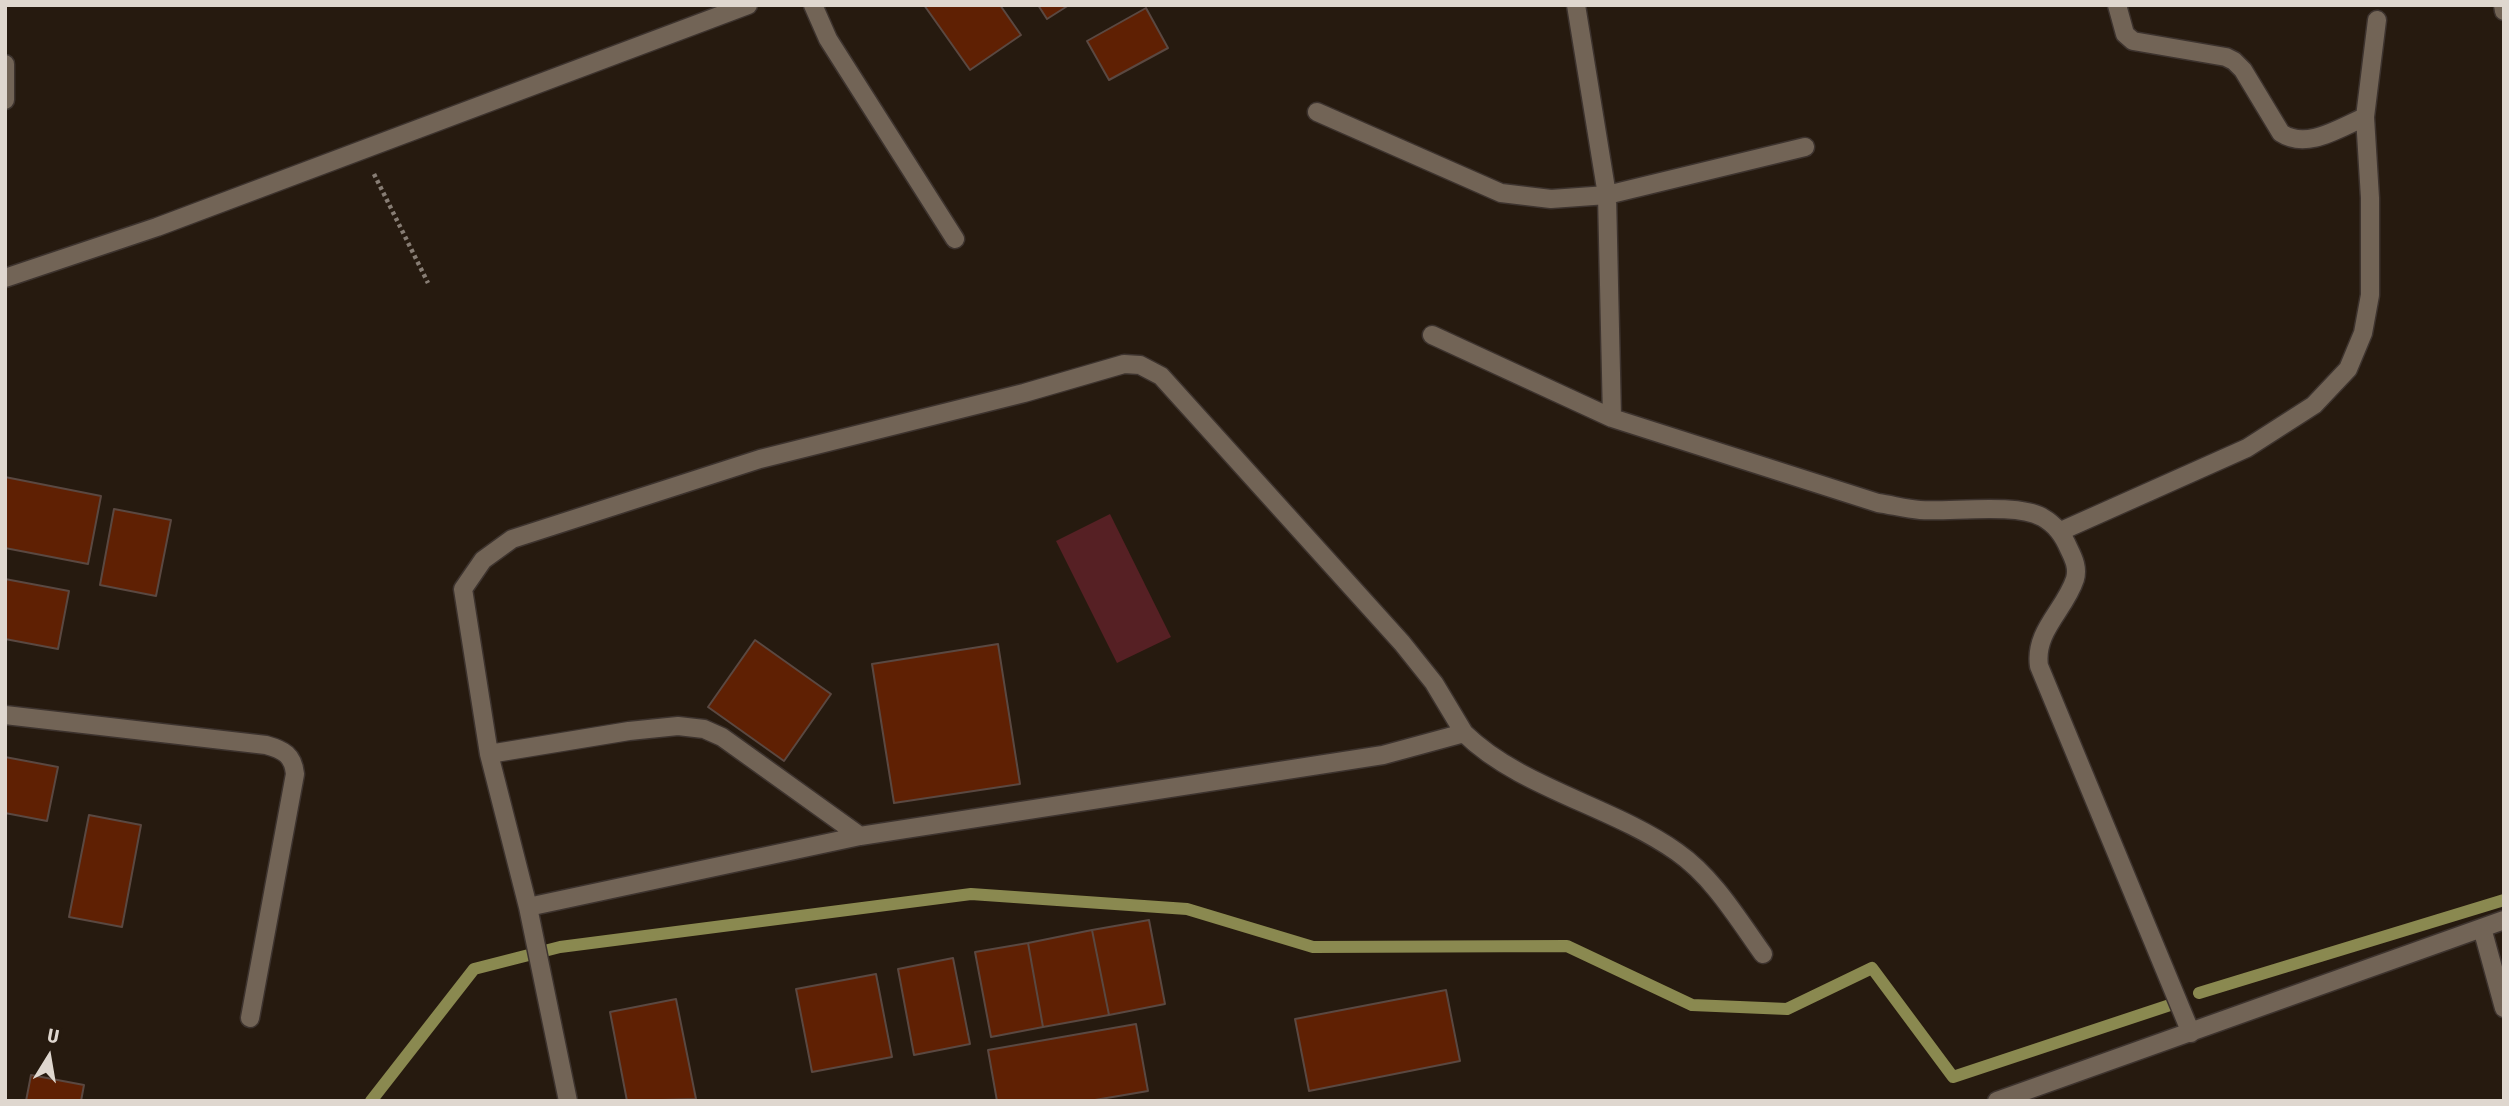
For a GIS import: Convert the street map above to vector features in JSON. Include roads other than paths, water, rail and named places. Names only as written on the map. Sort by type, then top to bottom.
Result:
[{"type":"street","points":[[5,278],[157,227],[748,5]]},
{"type":"street","points":[[813,5],[828,39],[955,239]]},
{"type":"street","points":[[1576,5],[1607,195],[1612,418]]},
{"type":"street","points":[[2117,5],[2125,34],[2133,41],[2225,57],[2234,61],[2244,70],[2281,133],[2288,138],[2315,138],[2365,117]]},
{"type":"street","points":[[2503,5],[2504,11]]},
{"type":"street","points":[[2061,531],[2247,448],[2314,405],[2348,369],[2363,333],[2370,295],[2370,198],[2365,117],[2377,20]]},
{"type":"street","points":[[5,64],[5,100]]},
{"type":"street","points":[[1317,112],[1501,193],[1551,199],[1607,195],[1805,147]]},
{"type":"street","points":[[1432,335],[1612,418],[1878,503],[1918,510],[2010,510],[2031,513],[2043,517],[2061,531],[2076,570],[2070,589],[2045,632],[2038,656],[2039,666],[2192,1033]]},
{"type":"street","points":[[568,1101],[528,907],[489,754],[463,589],[483,561],[512,539],[760,459],[1024,393],[1124,364],[1140,365],[1161,376],[1395,634],[1434,683],[1464,733],[1482,751],[1503,765],[1617,818],[1677,852],[1697,870],[1732,910],[1763,954]]},
{"type":"street","points":[[5,715],[266,745],[283,750],[290,757],[295,774],[250,1018]]},
{"type":"street","points":[[489,754],[629,731],[678,726],[704,729],[722,737],[860,836]]},
{"type":"street","points":[[528,907],[860,836],[1383,755],[1464,733]]},
{"type":"street","points":[[1997,1101],[2504,920]]},
{"type":"street","points":[[2482,928],[2504,1008]]},
{"type":"waterway","points":[[371,1101],[474,969],[560,947],[971,894],[1187,909],[1313,947],[1567,946],[1692,1005],[1787,1009],[1872,968],[1953,1077],[2170,1005]]},
{"type":"waterway","points":[[2199,993],[2504,900]]}]
